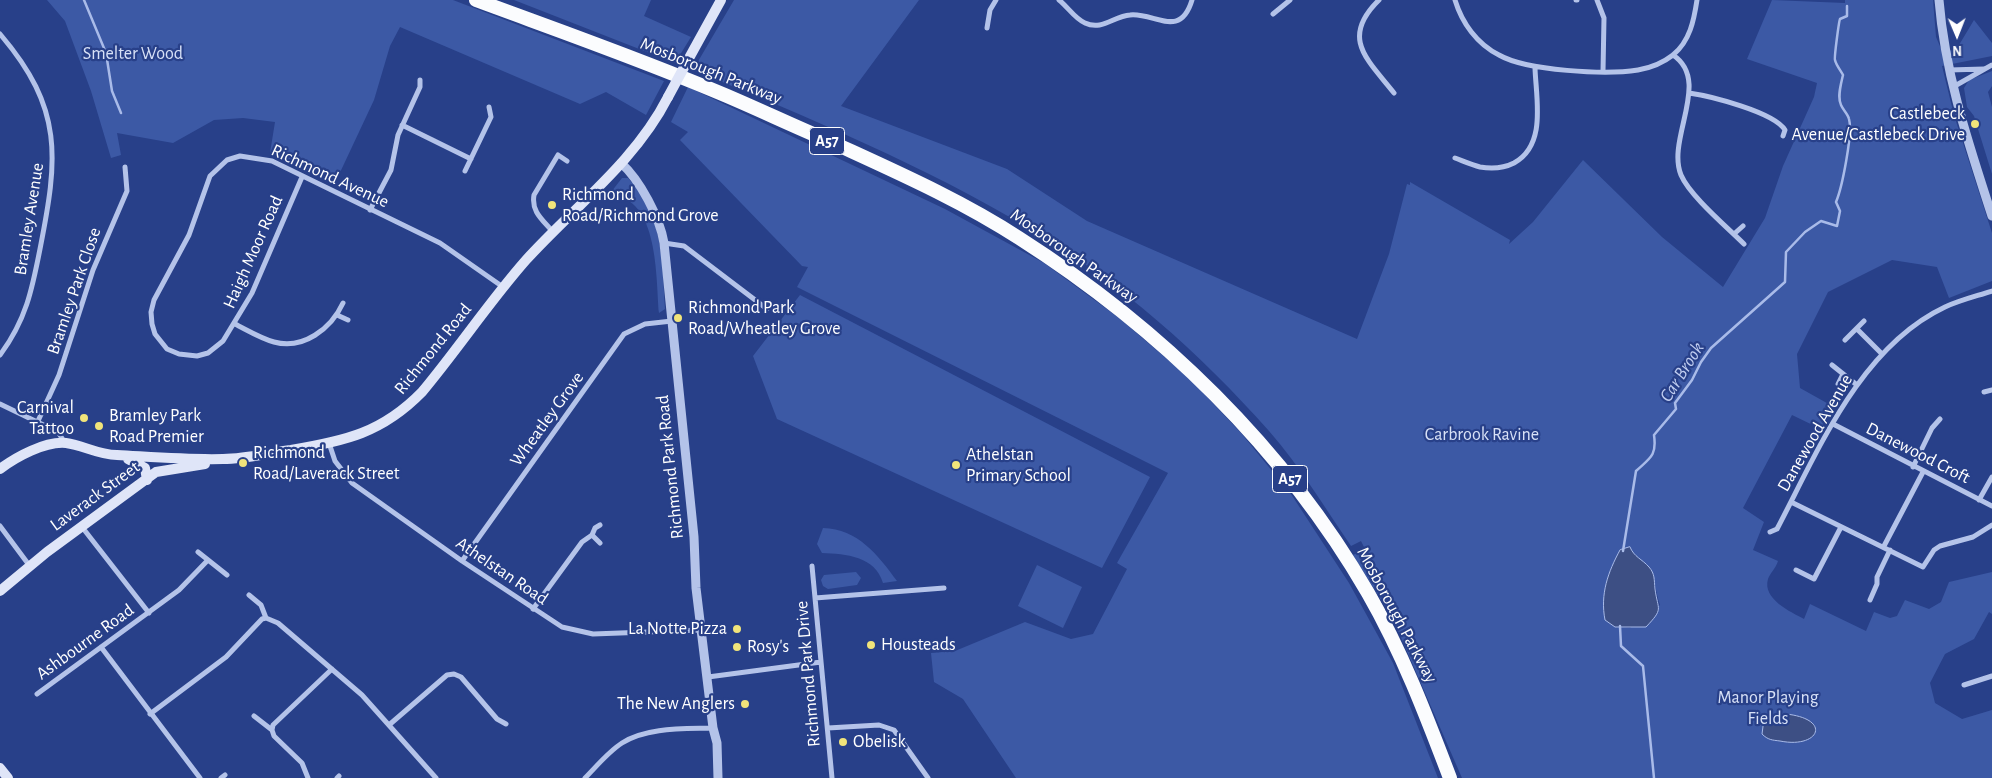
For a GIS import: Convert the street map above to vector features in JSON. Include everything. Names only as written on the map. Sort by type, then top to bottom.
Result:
[{"type":"highway","name":"Mosborough Parkway","points":[[476,0],[720,92],[879,164],[970,209],[1019,237],[1130,318],[1198,376],[1248,430],[1291,481],[1338,544],[1369,595],[1394,644],[1424,708],[1450,778]]},
{"type":"main road","name":"Richmond Road","points":[[65,443],[92,452],[116,455],[223,460],[329,444],[363,434],[407,408],[441,370],[504,287],[554,232],[621,164],[647,132],[721,0]]},
{"type":"main road","points":[[0,469],[24,455],[43,447],[65,443]]},
{"type":"main road","points":[[116,455],[142,464],[145,468],[147,480]]},
{"type":"main road","name":"Laverack Street","points":[[0,591],[29,565],[163,469],[208,464],[223,460]]},
{"type":"street","points":[[987,28],[990,10],[996,0]]},
{"type":"street","points":[[1059,0],[1085,23],[1098,26],[1121,16],[1134,14],[1158,22],[1173,22],[1186,13],[1192,0]]},
{"type":"street","points":[[1273,14],[1290,0]]},
{"type":"street","points":[[1379,0],[1367,12],[1361,22],[1358,35],[1361,48],[1369,61],[1394,93]]},
{"type":"street","points":[[1455,0],[1463,21],[1485,46],[1514,63],[1535,68],[1603,71],[1639,70],[1651,67],[1673,55],[1684,41],[1692,26],[1697,0]]},
{"type":"street","points":[[1597,0],[1604,18],[1603,71]]},
{"type":"street","points":[[1939,0],[1953,87],[1992,216]]},
{"type":"street","name":"Bramley Avenue","points":[[0,34],[29,71],[41,95],[49,119],[54,160],[50,197],[32,292],[21,321],[0,355]]},
{"type":"street","points":[[1673,55],[1682,63],[1686,71],[1689,93],[1677,150],[1677,163],[1681,175],[1690,189],[1744,244]]},
{"type":"street","points":[[1953,87],[1992,65]]},
{"type":"street","points":[[1455,158],[1480,167],[1500,167],[1521,159],[1534,141],[1537,121],[1535,68]]},
{"type":"street","points":[[1949,70],[1985,69]]},
{"type":"street","points":[[370,210],[391,170],[395,144],[420,87],[420,80]]},
{"type":"street","points":[[1689,93],[1727,101],[1777,120],[1785,130],[1783,136]]},
{"type":"street","points":[[465,171],[491,117],[489,107]]},
{"type":"street","points":[[402,125],[471,159]]},
{"type":"street","points":[[554,232],[533,209],[534,195],[558,155],[567,162]]},
{"type":"street","name":"Richmond Avenue","points":[[174,352],[162,344],[155,334],[151,319],[152,306],[189,235],[210,176],[227,160],[240,156],[272,161],[450,248],[504,287]]},
{"type":"street","name":"Richmond Park Road","points":[[621,164],[629,171],[653,210],[660,224],[664,243],[701,630],[713,728],[717,743],[718,778]]},
{"type":"street","name":"Bramley Park Close","points":[[38,421],[59,375],[92,270],[126,191],[126,167]]},
{"type":"street","name":"Haigh Moor Road","points":[[174,352],[190,356],[208,353],[223,341],[252,293],[280,224],[302,177]]},
{"type":"street","points":[[1734,234],[1743,226]]},
{"type":"street","points":[[664,243],[684,246],[767,309]]},
{"type":"street","name":"Danewood Avenue","points":[[1770,532],[1777,529],[1833,424],[1857,385],[1882,354],[1919,322],[1945,307],[1992,291]]},
{"type":"street","points":[[235,324],[269,340],[291,344],[312,337],[337,315],[343,303]]},
{"type":"street","points":[[337,315],[348,320]]},
{"type":"street","name":"Wheatley Grove","points":[[462,561],[624,334],[645,324],[672,321]]},
{"type":"street","points":[[1845,340],[1864,322]]},
{"type":"street","points":[[1857,329],[1882,354]]},
{"type":"street","points":[[1832,365],[1857,385]]},
{"type":"street","points":[[1843,374],[1838,384],[1844,389]]},
{"type":"street","points":[[1984,392],[1992,390]]},
{"type":"street","points":[[0,404],[58,432],[65,443]]},
{"type":"street","points":[[1913,467],[1932,428],[1940,419]]},
{"type":"street","name":"Danewood Croft","points":[[1833,424],[1913,467],[1992,506]]},
{"type":"street","name":"Athelstan Road","points":[[329,444],[335,462],[352,483],[462,561],[562,627],[582,633],[701,630]]},
{"type":"street","points":[[1884,546],[1923,472]]},
{"type":"street","points":[[1979,500],[1992,476]]},
{"type":"street","points":[[1791,502],[1884,546],[1923,567],[1934,550],[1940,546],[1973,537],[1992,525]]},
{"type":"street","points":[[533,609],[582,542],[592,536],[595,528],[600,525]]},
{"type":"street","points":[[0,526],[29,565]]},
{"type":"street","name":"Ashbourne Road","points":[[82,527],[149,613]]},
{"type":"street","points":[[1796,570],[1814,579],[1841,527]]},
{"type":"street","points":[[592,536],[600,544]]},
{"type":"street","points":[[1870,600],[1877,584],[1877,577],[1890,550]]},
{"type":"street","points":[[198,552],[227,575]]},
{"type":"street","name":"Ashbourne Road","points":[[37,694],[179,590],[208,560]]},
{"type":"street","name":"Richmond Park Drive","points":[[812,566],[832,778]]},
{"type":"street","points":[[815,598],[944,588]]},
{"type":"street","points":[[249,595],[261,605],[266,618],[278,623],[362,695],[436,778]]},
{"type":"street","points":[[150,714],[226,656],[266,618]]},
{"type":"street","points":[[101,647],[200,778]]},
{"type":"street","points":[[708,677],[821,662]]},
{"type":"street","points":[[272,730],[273,725],[332,669]]},
{"type":"street","points":[[389,725],[447,675],[454,674],[461,677],[497,719],[506,724]]},
{"type":"street","points":[[1964,685],[1992,676]]},
{"type":"street","points":[[254,716],[272,730],[274,736],[302,763],[308,778]]},
{"type":"street","points":[[828,728],[879,725],[894,730],[928,778]]},
{"type":"street","points":[[585,778],[621,744],[631,738],[667,731],[713,728]]},
{"type":"green space","name":"Smelter Wood","points":[[47,0],[453,0],[664,81],[646,115],[606,92],[580,104],[400,27],[390,46],[374,100],[336,181],[270,153],[275,122],[243,118],[214,120],[173,143],[117,133],[121,155],[111,158],[91,91],[65,21]]},
{"type":"green space","points":[[514,0],[651,0],[644,16],[691,37],[675,63]]},
{"type":"green space","points":[[734,0],[919,0],[841,106],[1007,169],[1087,221],[1357,339],[1389,254],[1407,184],[1410,185],[1410,182],[1510,240],[1509,244],[1533,222],[1583,160],[1662,237],[1723,287],[1765,218],[1783,166],[1814,97],[1817,83],[1747,59],[1772,0],[1845,3],[1845,0],[1933,0],[1936,37],[1942,51],[1956,50],[1974,20],[1992,43],[1992,56],[1942,66],[1954,115],[1992,233],[1992,281],[1949,298],[1937,267],[1892,260],[1828,292],[1797,354],[1800,388],[1834,407],[1821,429],[1792,415],[1743,508],[1764,522],[1753,550],[1778,561],[1768,579],[1769,593],[1779,604],[1804,619],[1810,604],[1866,631],[1874,612],[1890,618],[1897,616],[1905,600],[1929,609],[1941,602],[1949,582],[1992,572],[1992,614],[1989,612],[1974,639],[1945,654],[1930,683],[1935,703],[1962,719],[1992,710],[1992,778],[1462,778],[1393,619],[1353,555],[1365,549],[1361,541],[1351,546],[1280,444],[1243,402],[1187,347],[1128,296],[1065,250],[991,207],[865,144],[693,70]],"holes":[[[1633,555],[1651,572],[1660,605],[1630,628],[1615,627]]]},
{"type":"green space","points":[[1992,71],[1992,86],[1988,92],[1992,107],[1992,174],[1974,116],[1967,107],[1964,88],[1969,80]]},
{"type":"green space","points":[[688,87],[945,209],[1044,263],[1119,318],[1189,378],[1241,433],[1291,494],[1349,583],[1393,663],[1438,778],[1016,778],[963,699],[934,682],[931,653],[955,651],[1025,622],[1071,639],[1093,634],[1127,569],[1117,563],[1168,473],[797,287],[808,267],[802,266],[680,140],[688,132],[671,122]]},
{"type":"green space","points":[[622,178],[628,178],[640,193],[649,208],[655,224],[663,273],[665,309],[659,313],[655,260],[646,222],[637,208],[625,199],[608,196]]},
{"type":"green space","points":[[800,295],[1150,477],[1102,568],[777,419],[753,356]]},
{"type":"green space","points":[[823,528],[835,529],[857,538],[874,553],[897,581],[883,583],[873,567],[859,558],[841,554],[822,553],[817,544]]},
{"type":"green space","points":[[1037,565],[1082,587],[1063,628],[1018,606]]},
{"type":"green space","points":[[856,572],[861,578],[857,585],[828,589],[823,586],[821,580],[824,575]]},
{"type":"shaded area","points":[[1630,547],[1636,556],[1649,567],[1654,577],[1658,612],[1646,627],[1615,627],[1605,620],[1604,592],[1609,575],[1620,550]]},
{"type":"shaded area","points":[[1786,714],[1810,721],[1815,727],[1815,732],[1804,741],[1793,742],[1777,741],[1762,734],[1764,719],[1770,716]]},
{"type":"waterway","points":[[84,0],[106,53],[112,91],[121,113]]},
{"type":"waterway","name":"Car Brook","points":[[1623,551],[1636,471],[1651,456],[1655,442],[1654,435],[1676,409],[1675,403],[1692,380],[1701,362],[1711,348],[1785,282],[1786,252],[1805,232],[1821,221],[1837,226],[1840,211],[1836,202],[1846,160],[1850,126],[1839,98],[1843,75],[1836,64],[1835,58],[1839,21],[1847,16],[1847,6]]},
{"type":"waterway","name":"Car Brook","points":[[1620,626],[1621,646],[1643,666],[1654,778]]},
{"type":"place","name":"Castlebeck Avenue/Castlebeck Drive","points":[[1975,124]]},
{"type":"place","name":"Richmond Road/Richmond Grove","points":[[552,205]]},
{"type":"place","name":"Richmond Park Road/Wheatley Grove","points":[[678,318]]},
{"type":"place","name":"Carnival Tattoo","points":[[84,418]]},
{"type":"place","name":"Bramley Park Road Premier","points":[[99,426]]},
{"type":"place","name":"Richmond Road/Laverack Street","points":[[243,463]]},
{"type":"place","name":"Athelstan Primary School","points":[[956,465]]},
{"type":"place","name":"La Notte Pizza","points":[[737,629]]},
{"type":"place","name":"Housteads","points":[[871,645]]},
{"type":"place","name":"Rosy's","points":[[737,647]]},
{"type":"place","name":"The New Anglers","points":[[745,704]]},
{"type":"place","name":"Obelisk","points":[[843,742]]},
{"type":"park label","name":"Carbrook Ravine","points":[[1482,435]]},
{"type":"park label","name":"Manor Playing Fields","points":[[1768,708]]}]
